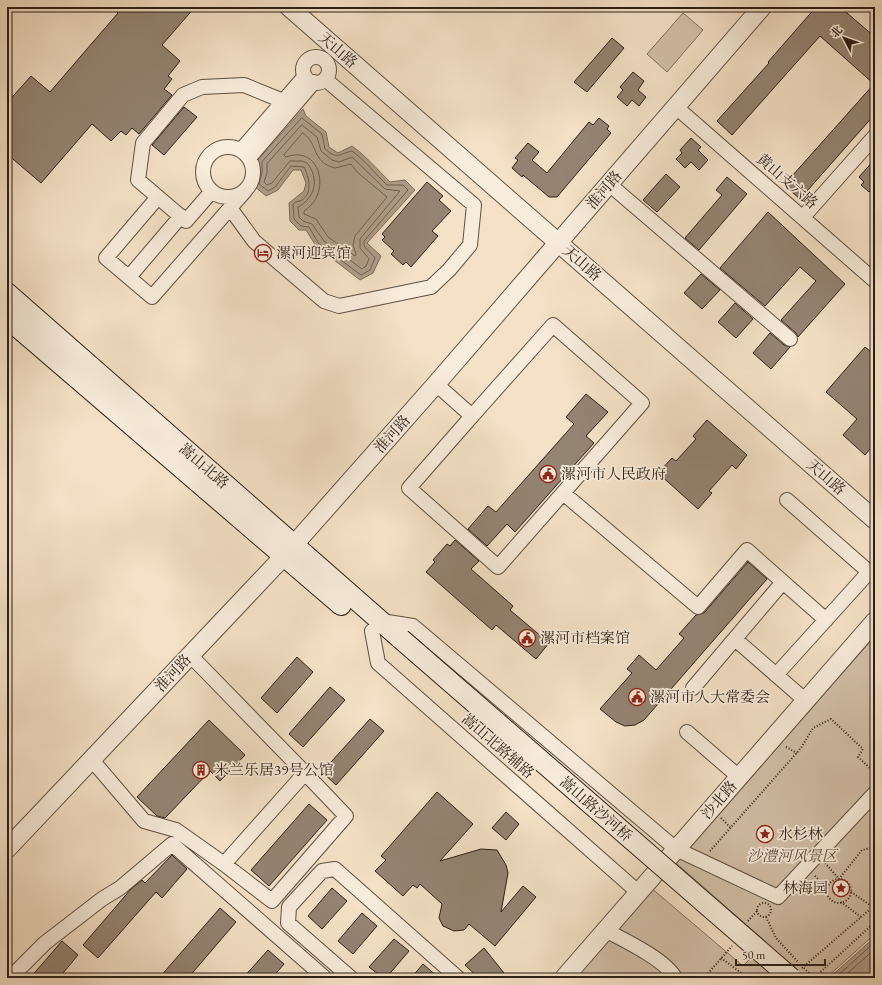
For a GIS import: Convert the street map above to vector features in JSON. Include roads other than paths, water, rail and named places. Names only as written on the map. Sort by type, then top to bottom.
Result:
[{"type":"main road","name":"嵩山北路","points":[[7,293],[288,551]]},
{"type":"main road","name":"嵩山北路","points":[[7,318],[288,551],[397,644]]},
{"type":"main road","name":"嵩山路沙河桥","points":[[397,644],[727,951],[771,978]]},
{"type":"main road","name":"嵩山路沙河桥","points":[[397,644],[797,972]]},
{"type":"street","name":"天山路","points":[[289,7],[329,52],[559,242],[875,520]]},
{"type":"street","name":"淮河路","points":[[7,849],[288,551],[436,384],[762,7]]},
{"type":"street","points":[[230,208],[254,241],[324,301],[339,306],[431,287],[449,270],[470,246],[474,205],[315,79],[303,69],[305,62],[310,58],[329,52],[328,63],[330,70],[328,76],[315,79],[283,101],[245,154]]},
{"type":"street","points":[[245,154],[315,79]]},
{"type":"street","points":[[212,191],[186,221],[138,180],[143,143],[183,95],[202,87],[244,85],[283,101]]},
{"type":"street","name":"黄山支六路","points":[[676,106],[875,281]]},
{"type":"street","points":[[803,217],[875,136]]},
{"type":"street","points":[[158,197],[106,258],[152,297],[245,191],[253,179],[254,171],[245,154],[228,146],[215,150],[206,160],[203,174],[207,186],[212,191],[225,197],[239,195],[245,191]]},
{"type":"street","points":[[609,184],[790,339]]},
{"type":"street","points":[[128,277],[181,216]]},
{"type":"street","points":[[553,325],[642,403],[498,567],[409,488],[472,416],[553,325]]},
{"type":"street","points":[[436,384],[472,416]]},
{"type":"street","points":[[564,493],[698,607],[747,550],[826,620]]},
{"type":"street","points":[[776,675],[869,572],[787,500]]},
{"type":"street","points":[[693,688],[783,582]]},
{"type":"street","name":"沙北路","points":[[564,978],[875,621]]},
{"type":"street","points":[[376,626],[413,626],[676,849],[778,897],[875,792]]},
{"type":"street","name":"嵩山北路辅路","points":[[376,626],[378,663],[638,892]]},
{"type":"street","points":[[735,639],[806,701]]},
{"type":"street","points":[[92,760],[144,821],[176,830],[224,864],[272,901],[346,816],[190,655]]},
{"type":"street","points":[[687,732],[739,777]]},
{"type":"street","points":[[224,864],[305,773]]},
{"type":"street","points":[[10,978],[45,943],[102,899],[120,888],[172,844],[315,975]]},
{"type":"street","points":[[351,978],[288,923],[289,907],[322,871],[335,869],[458,978]]},
{"type":"street","points":[[605,930],[639,948],[671,971],[675,978]]},
{"type":"water","points":[[303,109],[306,116],[326,132],[329,147],[338,153],[352,146],[367,158],[390,182],[405,180],[415,190],[367,243],[381,256],[373,273],[360,280],[316,246],[306,230],[299,230],[290,221],[289,203],[304,191],[306,183],[301,170],[293,170],[278,190],[266,196],[253,185],[258,172],[257,161]]},
{"type":"water","points":[[875,937],[875,978],[829,978]]},
{"type":"place","name":"漯河迎宾馆","points":[[263,253]]},
{"type":"place","name":"漯河市人民政府","points":[[548,474]]},
{"type":"place","name":"漯河市档案馆","points":[[527,638]]},
{"type":"place","name":"漯河市人大常委会","points":[[637,697]]},
{"type":"place","name":"米兰乐居39号公馆","points":[[201,770]]},
{"type":"place","name":"水杉林","points":[[765,834]]},
{"type":"place","name":"林海园","points":[[841,888]]},
{"type":"park label","name":"沙澧河风景区","points":[[792,856]]}]
